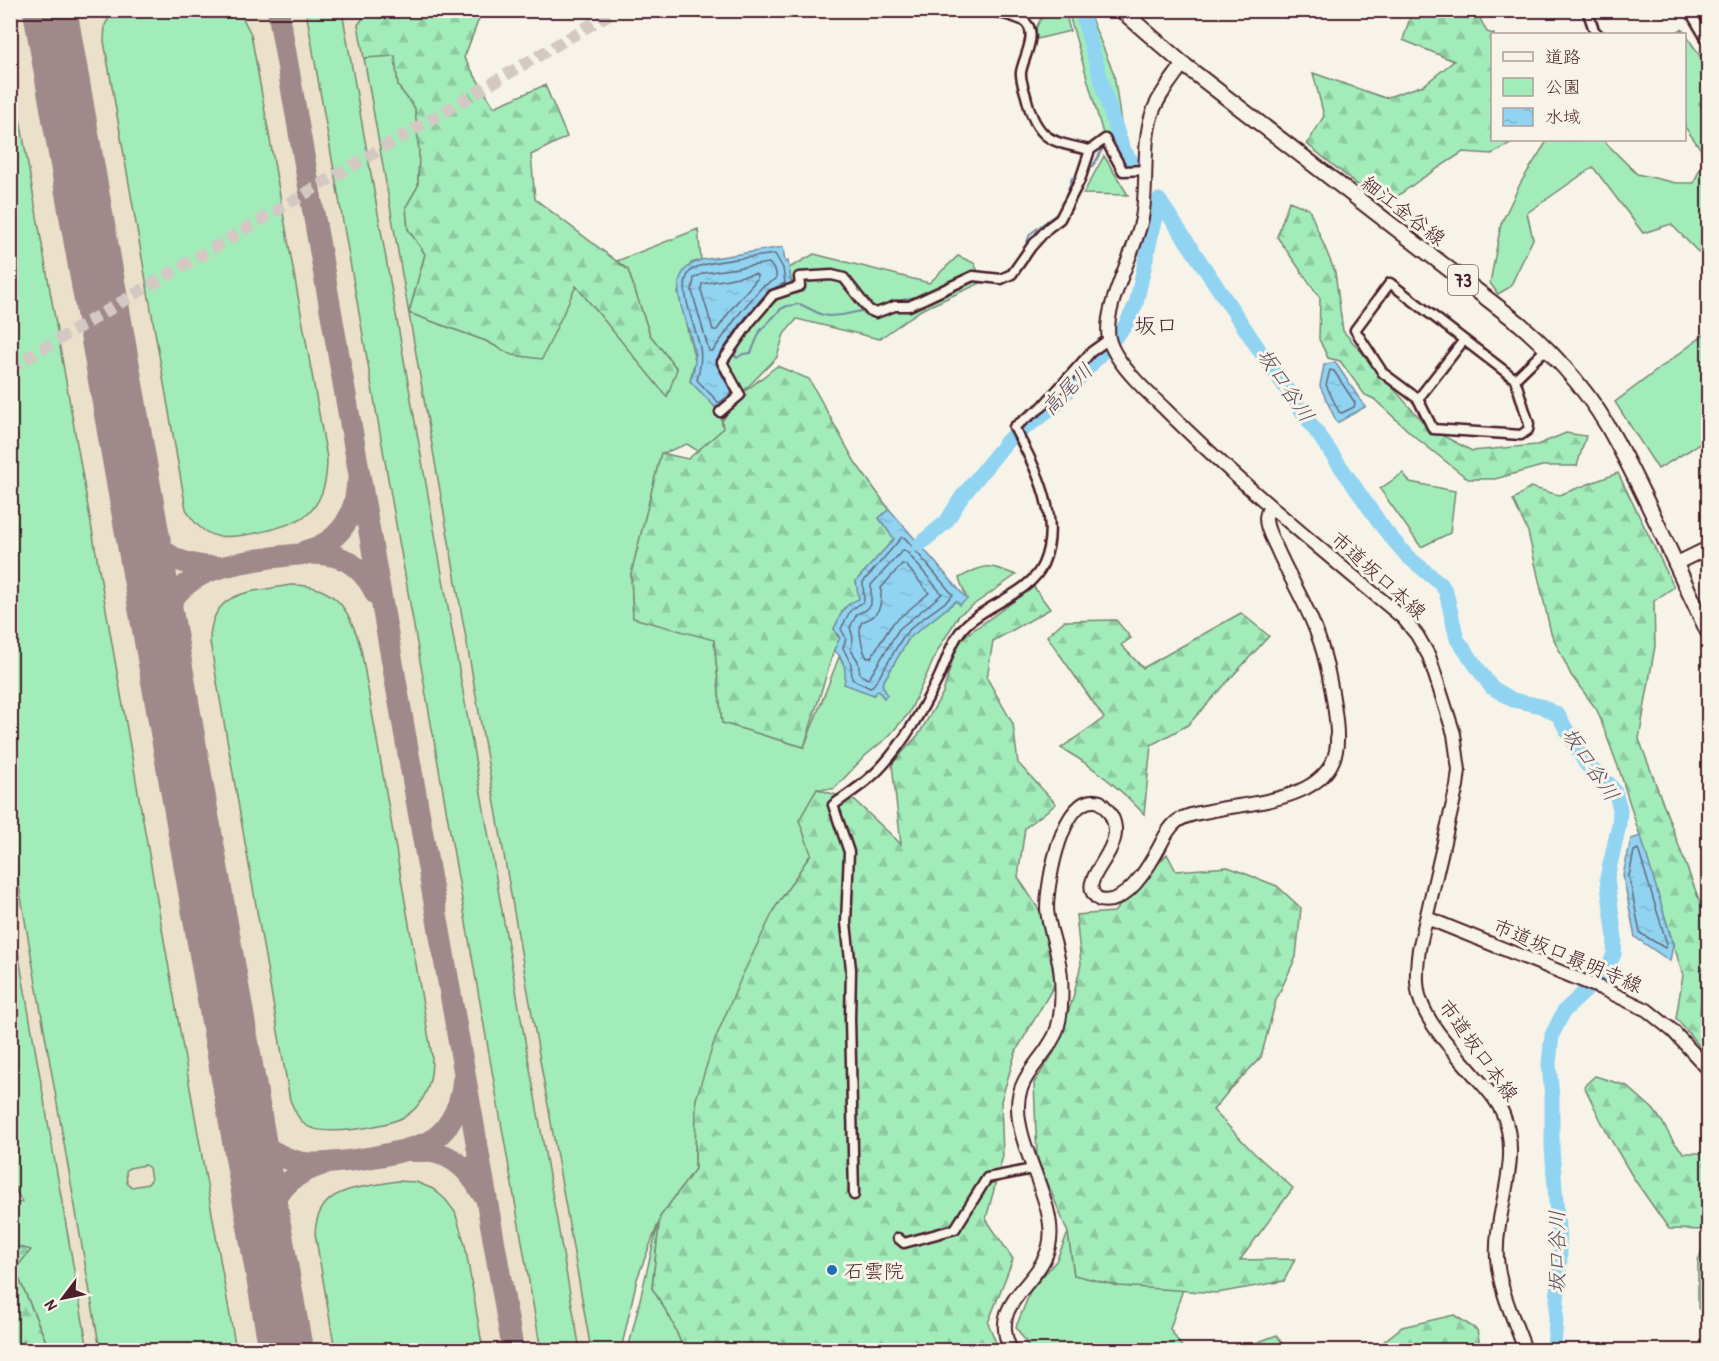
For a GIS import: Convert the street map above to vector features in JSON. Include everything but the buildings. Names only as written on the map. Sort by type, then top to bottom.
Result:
[{"type":"main road","name":"細江金谷線","points":[[1121,10],[1183,64],[1512,318],[1547,348],[1595,407],[1616,440],[1708,632]]},
{"type":"street","points":[[991,10],[1026,22],[1030,29],[1031,37],[1021,74],[1035,125],[1053,141],[1090,150]]},
{"type":"street","points":[[1587,10],[1597,33]]},
{"type":"street","points":[[1689,10],[1708,42]]},
{"type":"street","name":"市道坂口本線","points":[[1183,64],[1161,96],[1152,114],[1142,217],[1136,244],[1110,310],[1109,339],[1122,363],[1140,385],[1202,446],[1403,618],[1417,635],[1429,656],[1454,734],[1459,770],[1416,974],[1420,998],[1434,1026],[1489,1093],[1502,1113],[1510,1136],[1510,1161],[1498,1228],[1497,1260],[1503,1290],[1525,1350]]},
{"type":"street","points":[[720,412],[740,395],[722,362],[750,322],[773,295],[800,286],[799,278],[832,275],[844,278],[869,310],[876,313],[896,306],[909,306],[973,276],[1001,279],[1012,274],[1031,247],[1048,228],[1060,219],[1090,150],[1105,139],[1124,171],[1146,170]]},
{"type":"street","points":[[1390,283],[1515,379],[1529,424],[1528,430],[1521,435],[1433,429],[1418,399],[1383,373],[1354,330],[1390,283]]},
{"type":"street","points":[[854,1195],[851,969],[846,923],[849,852],[833,805],[883,765],[921,712],[940,675],[953,642],[967,624],[1034,579],[1043,565],[1048,544],[1049,510],[1042,484],[1014,427],[1042,407],[1091,352],[1109,339]]},
{"type":"street","points":[[1418,399],[1464,340]]},
{"type":"street","points":[[1515,379],[1547,348]]},
{"type":"street","points":[[1011,1350],[1005,1332],[1008,1309],[1045,1258],[1051,1234],[1046,1207],[1020,1124],[1018,1103],[1026,1077],[1051,1043],[1059,1023],[1061,972],[1049,923],[1048,898],[1061,836],[1073,811],[1082,804],[1094,800],[1105,807],[1114,824],[1116,836],[1113,847],[1096,872],[1090,887],[1100,900],[1112,901],[1126,891],[1146,869],[1166,834],[1177,821],[1201,813],[1303,791],[1325,775],[1337,750],[1337,727],[1322,648],[1315,628],[1268,529],[1265,518],[1270,506]]},
{"type":"street","points":[[1675,564],[1708,548]]},
{"type":"street","name":"市道坂口最明寺線","points":[[1427,918],[1584,981],[1647,1010],[1673,1031],[1708,1069]]},
{"type":"street","points":[[898,1239],[904,1243],[955,1229],[987,1178],[1033,1170]]},
{"type":"shaded area","points":[[10,11],[380,11],[611,1350],[83,1350],[11,934]]},
{"type":"green space","points":[[113,11],[239,11],[251,34],[327,458],[324,486],[311,511],[304,517],[280,527],[239,536],[217,536],[198,526],[186,509],[104,41],[105,25]]},
{"type":"green space","points":[[306,11],[342,11],[580,1350],[541,1350]]},
{"type":"green space","points":[[368,11],[482,11],[464,58],[494,107],[545,85],[567,137],[531,155],[535,199],[628,270],[650,335],[677,369],[667,397],[576,286],[542,359],[512,355],[486,341],[409,313],[425,254],[408,229],[406,207],[418,186],[419,151],[415,108],[398,86],[395,56],[364,58],[358,25]]},
{"type":"green space","points":[[1045,11],[1065,11],[1070,31],[1037,39],[1036,28]]},
{"type":"green space","points":[[1068,11],[1088,11],[1114,74],[1121,123],[1130,157],[1124,163],[1103,134]]},
{"type":"green space","points":[[1412,11],[1476,11],[1487,32],[1491,33],[1491,141],[1516,141],[1492,154],[1463,152],[1384,206],[1307,144],[1324,116],[1313,73],[1385,98],[1424,85],[1454,61],[1403,40]]},
{"type":"green space","points":[[1686,35],[1708,68],[1708,95],[1699,103],[1708,116],[1708,268],[1700,254],[1671,224],[1643,233],[1593,167],[1527,213],[1533,239],[1510,287],[1498,294],[1490,283],[1501,224],[1521,182],[1547,141],[1604,141],[1637,174],[1676,183],[1694,183],[1705,155],[1686,128]]},
{"type":"green space","points":[[395,55],[398,86],[415,108],[419,151],[418,186],[406,207],[408,229],[425,254],[409,313],[486,341],[512,355],[576,286],[677,369],[650,335],[628,270],[617,261],[698,229],[701,260],[691,263],[678,292],[695,360],[690,381],[720,412],[723,429],[698,451],[687,444],[661,454],[631,574],[633,618],[714,639],[722,723],[804,747],[839,657],[846,672],[878,690],[883,697],[887,695],[882,684],[909,638],[956,601],[967,599],[959,578],[987,567],[1016,575],[959,615],[939,648],[909,713],[888,737],[865,756],[834,789],[817,789],[811,854],[775,908],[696,1099],[695,1169],[660,1217],[652,1288],[671,1319],[684,1350],[628,1350],[658,1224],[637,1279],[621,1350],[591,1350],[364,58]]},
{"type":"green space","points":[[11,68],[236,1350],[100,1350],[11,840]],"holes":[[[145,1165],[149,1168],[151,1180],[148,1184],[132,1187],[127,1183],[126,1171],[129,1168]]]},
{"type":"green space","points":[[1104,156],[1128,195],[1083,194]]},
{"type":"green space","points":[[1289,201],[1309,209],[1335,272],[1343,331],[1428,428],[1472,451],[1537,445],[1566,433],[1586,436],[1577,466],[1542,466],[1495,479],[1468,479],[1415,437],[1374,399],[1365,395],[1340,361],[1328,358],[1319,339],[1320,298],[1277,237]]},
{"type":"green space","points":[[814,254],[929,283],[958,256],[974,263],[983,282],[921,310],[879,339],[797,319],[784,334],[777,357],[740,395],[725,358],[750,322],[792,288],[789,268]]},
{"type":"green space","points":[[1708,332],[1708,439],[1658,469],[1615,402]]},
{"type":"green space","points":[[777,366],[809,379],[855,462],[889,509],[879,518],[894,539],[856,581],[859,599],[844,608],[834,629],[840,638],[834,650],[804,747],[722,723],[714,640],[633,618],[631,574],[661,453],[688,459],[723,429],[722,421],[740,395]]},
{"type":"green space","points":[[1403,473],[1410,482],[1455,491],[1450,533],[1421,547],[1380,489]]},
{"type":"green space","points":[[1618,473],[1674,587],[1654,601],[1655,646],[1639,739],[1708,924],[1708,946],[1700,1013],[1708,1023],[1708,1057],[1676,1018],[1683,975],[1620,772],[1597,710],[1571,675],[1551,633],[1528,532],[1513,500],[1530,487],[1559,495]]},
{"type":"green space","points":[[290,585],[319,589],[330,595],[346,611],[357,635],[432,1056],[428,1088],[414,1110],[395,1121],[338,1131],[312,1128],[304,1124],[290,1100],[210,642],[212,625],[217,612],[225,603],[247,593]]},
{"type":"green space","points":[[1034,587],[1050,609],[993,641],[987,678],[1013,724],[1018,763],[1056,804],[1025,828],[1018,877],[1043,916],[1055,984],[1016,1051],[1001,1101],[1003,1156],[986,1219],[1013,1259],[988,1323],[999,1350],[684,1350],[671,1319],[652,1288],[660,1217],[695,1169],[696,1099],[714,1042],[742,976],[775,908],[811,854],[799,820],[817,789],[855,801],[901,844],[892,764],[919,734],[943,693],[958,641]]},
{"type":"green space","points":[[1241,613],[1269,636],[1188,725],[1151,745],[1144,814],[1105,778],[1061,748],[1104,718],[1047,636],[1064,621],[1116,620],[1131,638],[1121,645],[1143,668]]},
{"type":"green space","points":[[1167,854],[1176,871],[1228,867],[1277,886],[1301,908],[1296,957],[1276,1000],[1261,1057],[1213,1110],[1254,1153],[1293,1188],[1240,1260],[1295,1259],[1284,1281],[1217,1293],[1119,1286],[1074,1275],[1068,1233],[1037,1157],[1034,1083],[1055,1051],[1073,998],[1081,964],[1076,915],[1114,912]]},
{"type":"green space","points":[[10,906],[88,1350],[37,1350],[46,1341],[15,1269],[30,1250],[11,1245],[11,1205],[22,1202],[10,1179]]},
{"type":"green space","points":[[1595,1076],[1627,1086],[1653,1109],[1673,1141],[1684,1153],[1708,1153],[1708,1230],[1669,1229],[1634,1179],[1608,1135],[1584,1086]]},
{"type":"green space","points":[[397,1181],[416,1182],[433,1189],[455,1212],[465,1245],[483,1350],[335,1350],[315,1233],[318,1217],[332,1198],[343,1192]]},
{"type":"green space","points":[[1068,1233],[1074,1275],[1119,1286],[1183,1289],[1170,1329],[1184,1350],[1031,1350],[1016,1327],[1031,1290],[1056,1261]]},
{"type":"green space","points":[[1708,1234],[1708,1318],[1698,1308],[1698,1261]]},
{"type":"green space","points":[[11,1245],[31,1250],[15,1269],[46,1342],[37,1350],[11,1350]]},
{"type":"green space","points":[[1454,1315],[1477,1330],[1481,1350],[1373,1350],[1402,1327]]},
{"type":"green space","points":[[1277,1335],[1286,1350],[1237,1350]]},
{"type":"water","points":[[783,247],[785,262],[788,261],[792,288],[773,295],[722,362],[740,395],[720,412],[690,381],[695,358],[680,303],[681,277],[687,267],[701,260]]},
{"type":"water","points":[[1335,362],[1365,407],[1337,423],[1320,386],[1324,365]]},
{"type":"water","points":[[889,509],[967,599],[960,605],[956,601],[909,638],[882,684],[887,695],[884,698],[878,690],[874,695],[844,684],[844,665],[841,657],[834,650],[840,638],[834,629],[846,607],[859,599],[856,581],[894,539],[879,518]]},
{"type":"water","points":[[1641,836],[1673,945],[1670,961],[1635,937],[1623,875],[1631,839]]},
{"type":"waterway","name":"坂口谷川","points":[[1081,10],[1110,111],[1123,149],[1131,161]]},
{"type":"waterway","name":"坂口谷川","points":[[1099,72],[1114,136],[1110,140]]},
{"type":"waterway","points":[[1087,171],[1093,166],[1106,144]]},
{"type":"waterway","points":[[1064,202],[1072,178],[1080,175]]},
{"type":"waterway","name":"坂口谷川","points":[[1159,200],[1258,348],[1384,529],[1407,556],[1441,584],[1446,592],[1457,639],[1491,687],[1513,700],[1541,706],[1558,715],[1586,764],[1615,792],[1620,809],[1619,825],[1607,878],[1615,938],[1614,954],[1606,972],[1564,1011],[1552,1035],[1549,1064],[1552,1147],[1560,1256],[1554,1350]]},
{"type":"waterway","name":"高尾川","points":[[919,545],[946,522],[961,498],[1008,440],[1053,408],[1125,326],[1136,304],[1159,200]]},
{"type":"waterway","points":[[1023,253],[1030,234],[1059,212]]},
{"type":"waterway","points":[[1002,274],[1012,267]]},
{"type":"waterway","points":[[973,273],[979,271],[991,275]]},
{"type":"waterway","points":[[895,302],[924,295]]},
{"type":"waterway","points":[[732,352],[737,358],[751,353],[760,331],[781,309],[787,306],[800,304],[828,316],[866,310]]},
{"type":"waterway","points":[[872,309],[890,304]]},
{"type":"taxiway","points":[[56,45],[63,10]]},
{"type":"taxiway","points":[[278,10],[513,1350]]},
{"type":"taxiway","points":[[306,551],[327,542],[342,528],[353,509],[357,486]]},
{"type":"taxiway","points":[[138,510],[150,536],[167,554],[189,564],[218,567]]},
{"type":"taxiway","points":[[162,648],[166,615],[175,596],[184,586],[199,576],[228,566],[303,554],[329,555],[357,568],[368,580],[376,594]]},
{"type":"taxiway","points":[[242,1103],[258,1137],[274,1152],[304,1163],[332,1162],[410,1149],[435,1138],[446,1127],[455,1112],[461,1097],[463,1081]]},
{"type":"taxiway","points":[[413,1151],[435,1153],[454,1160],[469,1174],[482,1193]]},
{"type":"taxiway","points":[[268,1249],[270,1219],[278,1196],[294,1178],[321,1165]]},
{"type":"runway","points":[[50,10],[286,1350]]},
{"type":"tunnel","points":[[10,368],[616,10]]},
{"type":"place","name":"石雲院","points":[[832,1270]]},
{"type":"district","name":"坂口","points":[[1156,325]]}]
